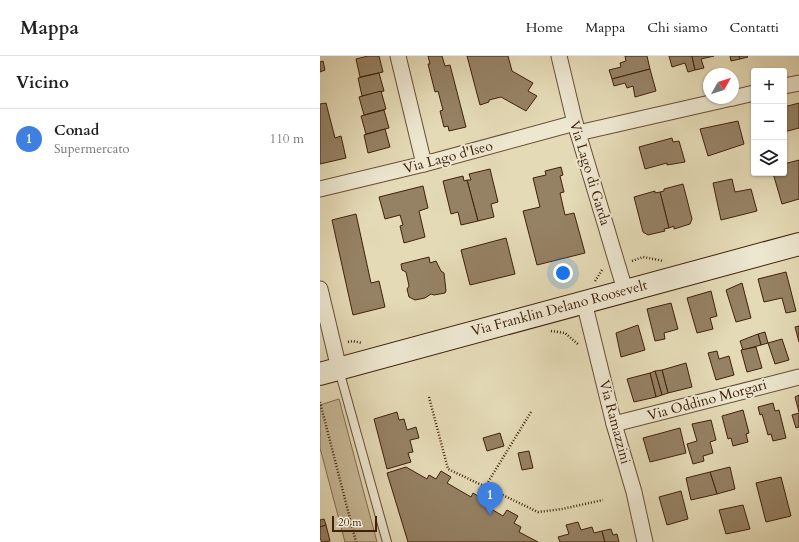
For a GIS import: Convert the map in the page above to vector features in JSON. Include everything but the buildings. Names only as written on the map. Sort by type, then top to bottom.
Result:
[{"type":"main road","name":"Via Franklin Delano Roosevelt","points":[[326,371],[799,244]]},
{"type":"street","points":[[398,56],[424,164]]},
{"type":"street","name":"Via Lago di Garda","points":[[559,56],[576,128],[625,290]]},
{"type":"street","points":[[787,85],[799,83]]},
{"type":"street","name":"Via Lago d'Iseo","points":[[739,96],[751,94]]},
{"type":"street","name":"Via Lago d'Iseo","points":[[320,189],[576,128],[703,104]]},
{"type":"street","points":[[320,289],[326,371]]},
{"type":"street","name":"Via Ramazzini","points":[[584,302],[614,424],[634,492],[645,542]]},
{"type":"street","name":"Via Oddino Morgari","points":[[614,424],[799,376]]},
{"type":"lane","points":[[326,371],[387,542]]},
{"type":"path","points":[[546,331],[565,333],[582,349]]},
{"type":"path","points":[[429,397],[448,469],[538,512],[562,509],[603,500]]},
{"type":"path","points":[[320,402],[356,542]]},
{"type":"path","points":[[484,487],[531,412]]},
{"type":"shaded area","points":[[339,399],[377,542],[345,542],[320,448],[320,405]]},
{"type":"place","name":"Conad","points":[[490,515]]}]
